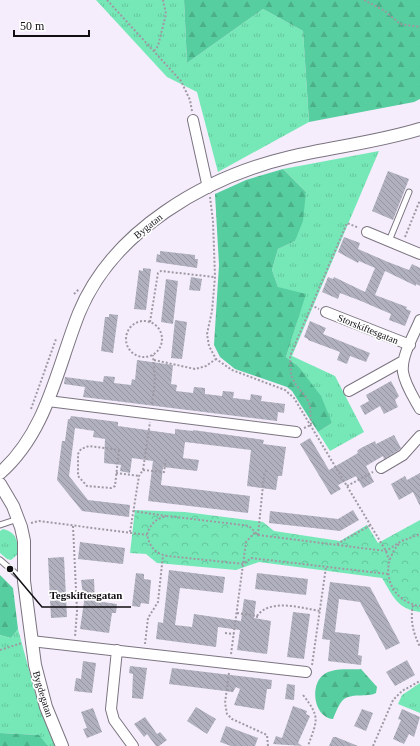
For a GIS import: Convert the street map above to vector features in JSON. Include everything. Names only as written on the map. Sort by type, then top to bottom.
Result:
[{"type":"street","points":[[193,120],[208,188]]},
{"type":"street","name":"Bygatan","points":[[0,473],[25,446],[48,401],[66,344],[84,300],[98,276],[137,234],[161,215],[208,188],[233,176],[270,162],[377,140],[420,129]]},
{"type":"street","points":[[367,232],[420,254]]},
{"type":"street","name":"Storskiftesgatan","points":[[326,312],[410,345]]},
{"type":"street","name":"Storskiftesgatan","points":[[420,320],[404,361],[403,372],[406,383],[420,409]]},
{"type":"street","points":[[349,391],[404,361]]},
{"type":"street","points":[[48,401],[296,432]]},
{"type":"street","points":[[381,468],[403,455],[420,436]]},
{"type":"street","points":[[0,484],[20,522]]},
{"type":"street","name":"Bygdegatan","points":[[20,522],[24,540],[24,581],[35,665],[46,707],[62,746]]},
{"type":"street","points":[[31,641],[309,672]]},
{"type":"street","points":[[117,650],[111,709],[114,720],[133,746]]},
{"type":"lane","points":[[389,241],[409,192]]},
{"type":"lane","points":[[0,525],[20,522]]},
{"type":"lane","points":[[0,560],[24,581]]},
{"type":"path","points":[[108,0],[181,81],[190,100],[193,120]]},
{"type":"path","points":[[154,51],[158,46],[166,14],[164,0]]},
{"type":"path","points":[[364,0],[385,11],[400,24],[420,27]]},
{"type":"path","points":[[208,188],[213,221],[215,277],[212,311],[207,334],[209,346],[216,358],[232,370],[290,393],[371,525],[386,551],[389,560]]},
{"type":"path","points":[[401,246],[420,200]]},
{"type":"path","points":[[150,322],[158,273],[161,271],[215,277]]},
{"type":"path","points":[[136,322],[150,322],[158,326],[163,338],[160,350],[153,355],[144,358],[134,355],[128,348],[126,338],[129,329],[136,322]]},
{"type":"path","points":[[31,411],[56,339]]},
{"type":"path","points":[[130,532],[139,476],[143,470],[151,414],[155,381],[153,355]]},
{"type":"path","points":[[154,360],[195,369],[206,366],[216,358]]},
{"type":"path","points":[[81,448],[120,450],[116,473],[115,486],[111,488],[87,486],[77,473],[78,454],[81,448]]},
{"type":"path","points":[[143,470],[164,472],[166,458]]},
{"type":"path","points":[[347,486],[381,468]]},
{"type":"path","points":[[244,564],[246,542],[256,534],[264,475],[267,469]]},
{"type":"path","points":[[116,473],[139,476]]},
{"type":"path","points":[[133,511],[249,526],[256,534],[386,551],[403,540],[420,534]]},
{"type":"path","points":[[169,516],[157,520],[150,526],[147,535],[152,548],[163,555],[244,564],[251,558],[388,574]]},
{"type":"path","points":[[20,522],[38,521],[147,535]]},
{"type":"path","points":[[337,544],[371,525]]},
{"type":"path","points":[[73,526],[77,611],[74,645]]},
{"type":"path","points":[[403,540],[394,549],[389,560],[388,574],[394,591],[402,600],[413,605],[420,606]]},
{"type":"path","points":[[144,653],[148,618],[158,602],[163,555]]},
{"type":"path","points":[[309,672],[326,567]]},
{"type":"path","points":[[413,605],[411,619],[413,633],[420,646]]},
{"type":"path","points":[[237,613],[257,618],[260,612],[274,606],[320,611]]},
{"type":"path","points":[[225,633],[234,634]]},
{"type":"path","points":[[0,650],[31,641]]},
{"type":"path","points":[[373,746],[393,700],[402,691],[420,681]]},
{"type":"path","points":[[227,690],[234,690]]},
{"type":"path","points":[[303,695],[314,709],[317,718],[308,746]]},
{"type":"green space","points":[[96,0],[184,0],[187,63],[263,9],[303,31],[309,122],[218,172],[197,92],[167,77]]},
{"type":"green space","points":[[184,0],[420,0],[420,99],[414,102],[309,122],[303,31],[263,9],[187,63]]},
{"type":"green space","points":[[379,151],[292,356],[335,376],[364,432],[330,451],[318,432],[332,423],[298,366],[286,357],[297,322],[278,287],[272,270],[278,249],[295,241],[306,192],[283,169]]},
{"type":"green space","points":[[283,169],[306,192],[303,221],[295,241],[278,249],[272,270],[278,287],[306,294],[286,357],[298,366],[321,396],[332,423],[318,432],[292,391],[287,387],[235,369],[220,357],[214,345],[219,265],[215,194],[246,180]]},
{"type":"green space","points":[[135,510],[185,512],[263,522],[274,531],[340,541],[367,525],[378,543],[420,520],[420,612],[406,608],[396,601],[382,578],[259,562],[236,570],[157,563],[146,554],[130,553]]},
{"type":"green space","points":[[3,529],[8,530],[14,535],[18,545],[18,554],[11,560],[7,559],[0,553],[0,531]]},
{"type":"green space","points":[[0,575],[13,588],[18,629],[11,638],[0,635]]},
{"type":"green space","points":[[18,629],[36,696],[57,746],[48,746],[38,735],[0,733],[0,635],[11,638]]},
{"type":"green space","points":[[361,669],[377,687],[376,693],[345,698],[339,705],[333,719],[327,717],[322,713],[316,701],[315,694],[318,681],[322,676],[330,671]]},
{"type":"green space","points":[[420,683],[420,713],[398,704],[402,695]]},
{"type":"green space","points":[[0,733],[39,735],[48,746],[0,746]]},
{"type":"building","points":[[388,171],[409,179],[393,220],[372,211]]},
{"type":"building","points":[[344,237],[360,243],[358,249],[388,262],[409,270],[412,264],[420,268],[420,286],[416,284],[416,286],[385,271],[375,295],[407,307],[406,309],[411,311],[405,326],[389,320],[391,314],[361,301],[340,293],[338,299],[322,292],[328,277],[333,279],[334,277],[365,292],[375,268],[359,261],[358,263],[338,252]]},
{"type":"building","points":[[160,251],[195,255],[195,259],[198,259],[197,268],[156,262],[157,254],[160,255]]},
{"type":"building","points":[[143,268],[151,269],[146,310],[134,309],[139,270],[143,271]]},
{"type":"building","points":[[191,277],[202,279],[200,291],[189,290]]},
{"type":"building","points":[[166,279],[178,281],[173,324],[161,322]]},
{"type":"building","points":[[109,314],[118,315],[113,353],[101,351],[105,317],[109,317]]},
{"type":"building","points":[[175,320],[187,322],[182,359],[171,358]]},
{"type":"building","points":[[310,321],[326,328],[323,334],[370,353],[366,362],[350,356],[347,364],[337,360],[340,352],[308,340],[304,337]]},
{"type":"building","points":[[137,360],[173,365],[171,384],[177,385],[176,391],[193,393],[194,387],[205,388],[205,394],[222,396],[223,391],[234,392],[233,398],[250,400],[251,394],[262,396],[261,401],[285,404],[284,413],[278,412],[277,421],[83,397],[85,387],[64,384],[65,377],[103,382],[104,376],[115,377],[114,383],[131,385],[132,379],[135,380]]},
{"type":"building","points":[[391,381],[399,396],[395,400],[398,407],[384,414],[380,406],[365,415],[360,406],[369,401],[366,395]]},
{"type":"building","points":[[71,416],[118,422],[118,426],[175,434],[175,429],[193,430],[264,440],[263,444],[286,447],[282,476],[278,476],[276,490],[247,486],[251,450],[185,442],[183,458],[199,460],[197,471],[163,467],[161,485],[250,496],[248,513],[148,501],[153,461],[132,458],[130,473],[120,471],[121,465],[104,463],[105,439],[93,437],[94,431],[75,428],[69,476],[88,500],[130,505],[129,517],[82,511],[57,480],[62,441],[65,441],[68,419],[70,419]]},
{"type":"building","points":[[394,435],[401,448],[384,459],[383,456],[366,466],[374,482],[363,488],[356,476],[338,485],[341,489],[331,495],[300,444],[310,438],[329,470],[358,453],[357,451],[361,448],[375,441],[376,444]]},
{"type":"building","points":[[420,473],[420,506],[413,492],[399,500],[391,484],[405,476],[407,480]]},
{"type":"building","points":[[353,510],[359,520],[340,531],[269,523],[270,511],[338,519]]},
{"type":"building","points":[[80,542],[125,548],[123,564],[78,559]]},
{"type":"building","points":[[64,557],[67,617],[51,618],[48,558]]},
{"type":"building","points":[[169,570],[225,577],[223,593],[180,588],[175,625],[192,627],[194,614],[241,621],[244,599],[256,601],[254,618],[271,621],[267,654],[237,650],[240,630],[218,627],[216,647],[156,639],[158,622],[163,623]]},
{"type":"building","points":[[136,573],[144,574],[144,579],[151,580],[149,604],[141,603],[140,607],[132,606]]},
{"type":"building","points":[[257,573],[308,579],[306,595],[255,589]]},
{"type":"building","points":[[94,579],[95,601],[117,604],[116,613],[112,613],[109,633],[80,629],[84,602],[81,580]]},
{"type":"building","points":[[330,582],[370,587],[400,643],[386,650],[360,602],[339,599],[335,632],[360,635],[358,655],[362,656],[361,665],[328,661],[330,640],[322,639]]},
{"type":"building","points":[[293,612],[310,614],[304,659],[287,657]]},
{"type":"building","points":[[407,660],[415,675],[395,686],[386,672]]},
{"type":"building","points":[[83,661],[96,663],[92,693],[74,691],[76,678],[81,679]]},
{"type":"building","points":[[130,666],[147,668],[143,699],[132,698],[133,674],[129,673]]},
{"type":"building","points":[[172,668],[272,680],[271,689],[267,689],[264,710],[234,705],[240,689],[236,687],[233,692],[169,684]]},
{"type":"building","points":[[287,684],[295,685],[294,700],[285,699]]},
{"type":"building","points":[[293,706],[307,711],[306,714],[310,716],[298,743],[302,746],[273,744],[276,736],[282,738]]},
{"type":"building","points":[[196,707],[216,719],[207,734],[187,721]]},
{"type":"building","points":[[93,708],[102,732],[87,738],[83,729],[87,728],[81,712]]},
{"type":"building","points":[[362,709],[373,713],[366,731],[354,726]]},
{"type":"building","points":[[402,709],[420,717],[414,737],[409,734],[404,744],[393,739],[401,720],[398,719]]},
{"type":"building","points":[[145,717],[157,734],[160,732],[167,740],[159,746],[156,746],[147,734],[144,737],[134,724]]},
{"type":"building","points":[[226,726],[258,738],[255,746],[231,746],[220,742]]},
{"type":"building","points":[[333,737],[336,737],[358,746],[329,746]]},
{"type":"place","name":"Tegskiftesgatan","points":[[10,569]]}]
